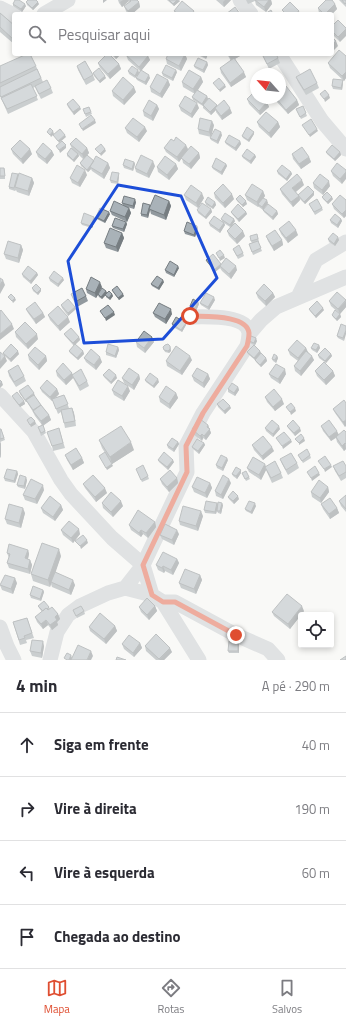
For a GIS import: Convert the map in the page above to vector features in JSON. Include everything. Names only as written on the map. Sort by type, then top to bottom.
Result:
[{"type":"street","points":[[47,12],[68,0]]},
{"type":"street","points":[[240,0],[249,12]]},
{"type":"street","points":[[0,8],[12,14]]},
{"type":"street","points":[[280,56],[322,122],[346,150]]},
{"type":"street","points":[[298,296],[316,260],[346,242]]},
{"type":"street","points":[[249,334],[261,320],[276,307],[298,296],[346,277]]},
{"type":"street","points":[[125,588],[143,565],[187,472],[186,446],[203,413],[247,346],[249,334],[248,328],[240,322],[227,317],[190,316]]},
{"type":"street","points":[[0,395],[34,432],[61,480],[71,494],[112,538],[143,565],[158,598],[198,660]]},
{"type":"street","points":[[50,660],[57,632],[68,614],[80,606],[108,593],[125,588],[175,602],[236,635],[268,649],[278,660]]},
{"type":"street","points":[[0,627],[14,660]]},
{"type":"highlighted area","points":[[118,185],[181,196],[217,278],[163,339],[84,343],[68,261]]},
{"type":"building","points":[[15,0],[19,0],[25,4],[21,9],[13,4]]},
{"type":"building","points":[[28,0],[36,0],[38,2],[32,8],[26,2]]},
{"type":"building","points":[[130,0],[137,0],[139,2],[128,11],[124,6],[131,1]]},
{"type":"building","points":[[169,0],[177,0],[173,4]]},
{"type":"building","points":[[255,0],[269,0],[264,7]]},
{"type":"building","points":[[326,0],[332,0],[335,4],[327,12],[322,12],[318,8]]},
{"type":"building","points":[[182,1],[194,11],[176,12],[174,11]]},
{"type":"building","points":[[290,2],[299,11],[284,12],[282,10]]},
{"type":"building","points":[[235,7],[239,12],[229,12]]},
{"type":"building","points":[[0,13],[12,23],[12,38],[0,27]]},
{"type":"building","points":[[338,20],[346,28],[338,37],[334,33],[334,24]]},
{"type":"building","points":[[339,50],[346,56],[346,72],[342,76],[328,63]]},
{"type":"building","points":[[22,56],[31,56],[36,66],[0,83],[0,66]]},
{"type":"building","points":[[105,56],[111,56],[119,64],[108,74],[98,63]]},
{"type":"building","points":[[127,56],[148,56],[139,67]]},
{"type":"building","points":[[167,56],[184,56],[179,66],[166,59]]},
{"type":"building","points":[[263,56],[277,56],[278,58],[267,64]]},
{"type":"building","points":[[198,58],[207,62],[203,70],[194,66]]},
{"type":"building","points":[[234,58],[244,72],[230,83],[220,68]]},
{"type":"building","points":[[85,61],[93,75],[84,80],[77,66]]},
{"type":"building","points":[[166,65],[176,70],[172,78],[162,73]]},
{"type":"building","points":[[132,66],[138,70],[135,76],[128,71]]},
{"type":"building","points":[[99,68],[105,76],[99,81],[93,73]]},
{"type":"building","points":[[37,69],[41,78],[1,97],[0,87]]},
{"type":"building","points":[[310,69],[317,83],[304,90],[296,77]]},
{"type":"building","points":[[141,70],[149,75],[145,82],[136,78]]},
{"type":"building","points":[[189,70],[201,77],[193,89],[182,82]]},
{"type":"building","points":[[157,74],[168,80],[160,94],[150,87]]},
{"type":"building","points":[[123,77],[134,87],[123,100],[112,91]]},
{"type":"building","points":[[219,78],[225,85],[219,90],[213,83]]},
{"type":"building","points":[[333,79],[343,80],[341,88],[332,86]]},
{"type":"building","points":[[47,80],[51,88],[39,94],[35,86]]},
{"type":"building","points":[[31,84],[37,96],[7,109],[1,98]]},
{"type":"building","points":[[286,86],[297,100],[286,110],[281,104],[286,104]]},
{"type":"building","points":[[197,90],[207,96],[202,104],[192,97]]},
{"type":"building","points":[[325,90],[329,95],[324,99],[320,94]]},
{"type":"building","points":[[185,96],[197,103],[191,114],[179,106]]},
{"type":"building","points":[[209,98],[217,105],[210,112],[203,105]]},
{"type":"building","points":[[73,99],[80,107],[73,112],[67,104]]},
{"type":"building","points":[[149,100],[157,105],[151,116],[143,111]]},
{"type":"building","points":[[224,100],[230,108],[221,116],[215,108]]},
{"type":"building","points":[[252,104],[265,104],[259,111]]},
{"type":"building","points":[[303,106],[306,113],[300,117],[296,109]]},
{"type":"building","points":[[89,107],[91,112],[85,114],[83,109]]},
{"type":"building","points":[[266,112],[278,122],[269,133],[257,122]]},
{"type":"building","points":[[91,115],[95,120],[82,129],[79,124]]},
{"type":"building","points":[[133,118],[145,127],[137,137],[125,128]]},
{"type":"building","points":[[200,118],[212,121],[209,132],[198,129]]},
{"type":"building","points":[[311,119],[317,129],[309,135],[302,125]]},
{"type":"building","points":[[247,127],[254,132],[248,140],[242,136]]},
{"type":"building","points":[[50,128],[53,131],[50,135],[47,132]]},
{"type":"building","points":[[60,129],[65,135],[58,141],[53,135]]},
{"type":"building","points":[[215,129],[221,132],[217,141],[210,138]]},
{"type":"building","points":[[229,135],[240,141],[235,148],[225,142]]},
{"type":"building","points":[[176,137],[186,145],[177,157],[164,148],[171,139],[174,141]]},
{"type":"building","points":[[76,138],[87,148],[82,154],[70,144]]},
{"type":"building","points":[[20,140],[30,149],[21,159],[11,149]]},
{"type":"building","points":[[62,141],[66,145],[59,150],[56,146]]},
{"type":"building","points":[[43,143],[52,151],[45,159],[36,152]]},
{"type":"building","points":[[101,144],[105,149],[100,154],[95,149]]},
{"type":"building","points":[[332,145],[340,152],[334,159],[326,152]]},
{"type":"building","points":[[191,146],[199,153],[189,164],[181,158]]},
{"type":"building","points":[[302,147],[309,157],[299,164],[292,154]]},
{"type":"building","points":[[71,148],[78,154],[73,160],[67,154]]},
{"type":"building","points":[[247,149],[255,155],[250,161],[242,156]]},
{"type":"building","points":[[87,155],[94,161],[87,170],[80,163]]},
{"type":"building","points":[[141,155],[153,161],[147,174],[135,168]]},
{"type":"building","points":[[96,156],[108,163],[102,174],[90,167]]},
{"type":"building","points":[[165,156],[176,164],[167,175],[157,167]]},
{"type":"building","points":[[216,158],[226,164],[221,172],[212,167]]},
{"type":"building","points":[[125,159],[134,162],[132,169],[123,165]]},
{"type":"building","points":[[337,163],[346,170],[340,179],[331,171]]},
{"type":"building","points":[[77,165],[85,170],[78,183],[70,178]]},
{"type":"building","points":[[282,165],[291,172],[286,179],[277,171]]},
{"type":"building","points":[[0,168],[4,168],[5,176],[0,176]]},
{"type":"building","points":[[112,172],[119,173],[117,182],[110,180]]},
{"type":"building","points":[[12,173],[18,174],[14,188],[9,187]]},
{"type":"building","points":[[19,173],[32,178],[28,191],[15,187]]},
{"type":"building","points":[[297,174],[302,180],[292,188],[299,196],[291,202],[280,189]]},
{"type":"building","points":[[320,174],[329,181],[322,190],[313,183]]},
{"type":"building","points":[[223,184],[232,194],[223,203],[214,193]]},
{"type":"building","points":[[252,184],[263,191],[257,202],[245,195]]},
{"type":"building","points":[[191,185],[202,193],[196,203],[184,195]]},
{"type":"building","points":[[308,186],[314,192],[304,202],[298,195]]},
{"type":"building","points":[[327,192],[332,197],[327,202],[322,197]]},
{"type":"building","points":[[155,195],[169,201],[164,215],[149,209]]},
{"type":"building","points":[[240,195],[246,201],[242,205],[236,199]]},
{"type":"building","points":[[340,195],[346,200],[346,210],[342,214],[332,204]]},
{"type":"building","points":[[124,196],[135,199],[133,206],[122,203]]},
{"type":"building","points":[[208,197],[215,202],[212,207],[205,202]]},
{"type":"building","points":[[263,198],[267,200],[262,207],[258,204]]},
{"type":"building","points":[[317,199],[322,208],[314,212],[309,204]]},
{"type":"building","points":[[114,201],[129,208],[125,217],[110,211]]},
{"type":"building","points":[[143,203],[150,205],[147,215],[141,214]]},
{"type":"building","points":[[202,203],[211,209],[205,217],[197,210]]},
{"type":"building","points":[[238,204],[246,212],[238,219],[231,212]]},
{"type":"building","points":[[268,204],[277,211],[272,217],[263,210]]},
{"type":"building","points":[[100,208],[109,212],[104,221],[96,217]]},
{"type":"building","points":[[84,213],[94,217],[91,226],[81,223]]},
{"type":"building","points":[[225,213],[234,219],[230,225],[221,219]]},
{"type":"building","points":[[335,214],[341,219],[337,225],[330,220]]},
{"type":"building","points":[[214,216],[224,223],[219,230],[209,223]]},
{"type":"building","points":[[115,218],[126,222],[123,229],[112,226]]},
{"type":"building","points":[[289,221],[296,230],[286,238],[279,229]]},
{"type":"building","points":[[187,222],[197,226],[194,235],[184,231]]},
{"type":"building","points":[[235,223],[243,231],[235,239],[227,231]]},
{"type":"building","points":[[110,228],[122,233],[116,247],[104,243]]},
{"type":"building","points":[[275,230],[282,240],[272,246],[266,236]]},
{"type":"building","points":[[333,233],[338,237],[334,244],[328,239]]},
{"type":"building","points":[[257,234],[258,239],[251,241],[250,236]]},
{"type":"building","points":[[8,241],[21,245],[18,258],[4,254]]},
{"type":"building","points":[[258,241],[261,248],[252,252],[249,244]]},
{"type":"building","points":[[239,245],[243,253],[237,256],[233,249]]},
{"type":"building","points":[[220,250],[224,255],[219,258],[216,253]]},
{"type":"building","points":[[213,254],[221,264],[214,270],[206,260]]},
{"type":"building","points":[[226,258],[236,266],[229,274],[220,266]]},
{"type":"building","points":[[170,261],[178,266],[174,275],[165,270]]},
{"type":"building","points":[[28,266],[37,273],[30,281],[22,274]]},
{"type":"building","points":[[54,271],[63,278],[58,284],[49,278]]},
{"type":"building","points":[[157,276],[163,280],[158,288],[151,284]]},
{"type":"building","points":[[91,277],[100,282],[95,293],[86,289]]},
{"type":"building","points":[[0,278],[3,280],[0,285]]},
{"type":"building","points":[[36,284],[41,289],[37,293],[32,288]]},
{"type":"building","points":[[264,284],[273,293],[265,301],[256,293]]},
{"type":"building","points":[[117,286],[123,294],[118,298],[112,290]]},
{"type":"building","points":[[82,288],[86,296],[75,302],[71,294]]},
{"type":"building","points":[[102,288],[106,291],[101,297],[98,294]]},
{"type":"building","points":[[109,291],[112,294],[109,298],[105,295]]},
{"type":"building","points":[[337,292],[346,300],[338,309],[329,301]]},
{"type":"building","points":[[206,293],[214,297],[208,307],[200,303]]},
{"type":"building","points":[[11,294],[15,298],[12,301],[8,297]]},
{"type":"building","points":[[68,299],[75,307],[68,313],[61,305]]},
{"type":"building","points":[[193,299],[198,302],[195,308],[190,306]]},
{"type":"building","points":[[317,301],[323,308],[315,316],[309,309]]},
{"type":"building","points":[[35,302],[43,313],[34,319],[26,309]]},
{"type":"building","points":[[159,303],[171,309],[165,319],[153,313]]},
{"type":"building","points":[[108,305],[114,312],[105,318],[100,311]]},
{"type":"building","points":[[58,306],[68,317],[58,326],[48,315]]},
{"type":"building","points":[[1,310],[12,324],[0,334],[0,311]]},
{"type":"building","points":[[335,310],[340,314],[336,319],[332,315]]},
{"type":"building","points":[[176,317],[186,323],[181,330],[172,324]]},
{"type":"building","points":[[25,322],[37,334],[26,344],[15,332]]},
{"type":"building","points":[[341,324],[346,326],[343,338],[337,336]]},
{"type":"building","points":[[71,328],[79,337],[73,343],[64,334]]},
{"type":"building","points":[[144,331],[152,337],[144,348],[136,342]]},
{"type":"building","points":[[251,336],[256,338],[254,343],[249,341]]},
{"type":"building","points":[[297,340],[306,348],[298,358],[288,350]]},
{"type":"building","points":[[314,343],[319,345],[316,350],[311,348]]},
{"type":"building","points":[[11,344],[18,351],[10,359],[3,353]]},
{"type":"building","points":[[75,344],[83,351],[77,358],[69,351]]},
{"type":"building","points":[[108,344],[118,347],[115,356],[106,352]]},
{"type":"building","points":[[168,344],[170,349],[168,351],[164,350],[163,347]]},
{"type":"building","points":[[254,345],[260,351],[254,358],[247,352]]},
{"type":"building","points":[[176,346],[190,356],[180,371],[166,361]]},
{"type":"building","points":[[35,347],[46,356],[38,365],[28,355]]},
{"type":"building","points":[[325,348],[331,354],[325,361],[318,355]]},
{"type":"building","points":[[91,349],[100,357],[94,365],[84,358]]},
{"type":"building","points":[[306,351],[312,356],[300,371],[294,366]]},
{"type":"building","points":[[0,352],[5,356],[0,362]]},
{"type":"building","points":[[261,353],[266,358],[260,365],[255,360]]},
{"type":"building","points":[[274,354],[277,356],[275,360],[272,359]]},
{"type":"building","points":[[324,362],[333,371],[324,380],[315,371]]},
{"type":"building","points":[[63,363],[72,373],[64,380],[56,371]]},
{"type":"building","points":[[276,364],[285,369],[278,379],[269,374]]},
{"type":"building","points":[[18,365],[24,376],[14,382],[8,371]]},
{"type":"building","points":[[129,368],[139,375],[132,385],[122,378]]},
{"type":"building","points":[[197,368],[208,374],[203,383],[192,376]]},
{"type":"building","points":[[81,369],[87,381],[79,386],[72,375]]},
{"type":"building","points":[[109,369],[116,375],[111,382],[103,375]]},
{"type":"building","points":[[150,373],[158,379],[153,386],[145,380]]},
{"type":"building","points":[[47,380],[57,389],[50,397],[40,388]]},
{"type":"building","points":[[118,380],[128,386],[122,396],[112,390]]},
{"type":"building","points":[[232,383],[238,387],[234,393],[228,389]]},
{"type":"building","points":[[28,385],[34,393],[25,400],[19,391]]},
{"type":"building","points":[[166,386],[176,393],[169,404],[159,397]]},
{"type":"building","points":[[274,389],[282,399],[273,407],[265,397]]},
{"type":"building","points":[[17,392],[24,401],[19,405],[12,396]]},
{"type":"building","points":[[34,395],[41,405],[33,410],[26,400]]},
{"type":"building","points":[[64,395],[68,404],[56,409],[52,399]]},
{"type":"building","points":[[223,399],[230,406],[224,411],[217,404]]},
{"type":"building","points":[[344,400],[346,403],[346,420],[343,422],[333,409]]},
{"type":"building","points":[[291,403],[295,408],[290,412],[286,407]]},
{"type":"building","points":[[41,405],[49,415],[41,421],[33,411]]},
{"type":"building","points":[[72,408],[75,421],[64,423],[61,410]]},
{"type":"building","points":[[31,417],[35,421],[30,425],[27,420]]},
{"type":"building","points":[[200,419],[208,425],[207,427],[210,429],[204,436],[202,434],[200,436],[192,429]]},
{"type":"building","points":[[272,420],[279,426],[273,434],[265,428]]},
{"type":"building","points":[[293,420],[300,428],[294,433],[287,426]]},
{"type":"building","points":[[329,420],[337,431],[329,437],[321,426]]},
{"type":"building","points":[[43,425],[45,431],[41,433],[38,427]]},
{"type":"building","points":[[121,426],[131,442],[110,457],[99,440]]},
{"type":"building","points":[[59,428],[63,443],[52,446],[47,432]]},
{"type":"building","points":[[0,429],[4,438],[0,439]]},
{"type":"building","points":[[344,430],[346,432],[346,444],[345,443],[342,446],[336,437]]},
{"type":"building","points":[[284,432],[291,440],[282,446],[276,438]]},
{"type":"building","points":[[301,434],[304,438],[299,443],[295,439]]},
{"type":"building","points":[[263,436],[272,447],[262,456],[252,445]]},
{"type":"building","points":[[172,438],[178,442],[173,449],[167,445]]},
{"type":"building","points":[[197,439],[204,443],[198,451],[192,447]]},
{"type":"building","points":[[76,448],[82,458],[71,465],[65,455]]},
{"type":"building","points":[[307,449],[310,455],[302,461],[298,455]]},
{"type":"building","points":[[105,452],[112,464],[106,468],[99,456]]},
{"type":"building","points":[[164,452],[173,460],[167,467],[158,460]]},
{"type":"building","points":[[291,453],[297,463],[286,470],[280,459]]},
{"type":"building","points":[[221,455],[227,458],[222,468],[216,465]]},
{"type":"building","points":[[325,456],[331,465],[324,469],[318,461]]},
{"type":"building","points":[[253,457],[265,464],[259,475],[247,468]]},
{"type":"building","points":[[275,461],[281,473],[271,478],[265,467]]},
{"type":"building","points":[[343,461],[346,466],[346,472],[339,476],[333,466]]},
{"type":"building","points":[[143,465],[148,476],[141,480],[136,469]]},
{"type":"building","points":[[315,466],[319,473],[311,478],[307,472]]},
{"type":"building","points":[[236,467],[241,470],[236,476],[232,474]]},
{"type":"building","points":[[7,469],[17,471],[14,481],[4,478]]},
{"type":"building","points":[[170,470],[177,478],[167,487],[160,479]]},
{"type":"building","points":[[246,471],[249,477],[245,479],[242,473]]},
{"type":"building","points":[[20,475],[26,477],[24,486],[17,485]]},
{"type":"building","points":[[93,475],[105,488],[95,497],[83,484]]},
{"type":"building","points":[[223,475],[229,479],[221,495],[215,491]]},
{"type":"building","points":[[197,477],[210,483],[205,493],[192,487]]},
{"type":"building","points":[[31,479],[43,485],[35,499],[23,495]]},
{"type":"building","points":[[319,480],[328,487],[320,498],[311,492]]},
{"type":"building","points":[[233,491],[238,496],[233,501],[228,497]]},
{"type":"building","points":[[111,492],[121,501],[111,512],[102,503]]},
{"type":"building","points":[[346,495],[346,509],[339,501]]},
{"type":"building","points":[[50,496],[61,505],[53,517],[41,508]]},
{"type":"building","points":[[330,498],[337,508],[329,514],[321,504]]},
{"type":"building","points":[[206,501],[217,503],[215,512],[204,510]]},
{"type":"building","points":[[249,501],[255,503],[251,512],[245,509]]},
{"type":"building","points":[[218,502],[222,503],[220,511],[217,511]]},
{"type":"building","points":[[9,504],[23,508],[19,523],[5,519]]},
{"type":"building","points":[[183,506],[201,511],[196,526],[179,521]]},
{"type":"building","points":[[138,510],[155,522],[146,533],[141,530],[139,533],[129,525]]},
{"type":"building","points":[[69,521],[79,529],[71,538],[61,530]]},
{"type":"building","points":[[165,524],[177,530],[172,540],[160,535]]},
{"type":"building","points":[[83,535],[87,540],[80,546],[75,541]]},
{"type":"building","points":[[42,543],[59,549],[48,580],[31,574]]},
{"type":"building","points":[[9,544],[28,550],[25,558],[30,560],[28,569],[7,563],[10,554],[7,553]]},
{"type":"building","points":[[163,552],[177,559],[171,570],[163,566],[162,568],[156,565]]},
{"type":"building","points":[[185,569],[200,575],[194,589],[179,583]]},
{"type":"building","points":[[55,572],[73,580],[69,590],[51,582]]},
{"type":"building","points":[[5,575],[15,578],[11,589],[0,585]]},
{"type":"building","points":[[33,586],[43,590],[40,599],[30,595]]},
{"type":"building","points":[[287,594],[302,606],[288,624],[272,612]]},
{"type":"building","points":[[147,598],[155,606],[147,615],[139,607]]},
{"type":"building","points":[[44,601],[49,607],[43,611],[38,606]]},
{"type":"building","points":[[81,606],[84,611],[76,616],[73,610]]},
{"type":"building","points":[[52,607],[58,614],[55,617],[57,620],[50,625],[46,620],[41,624],[35,617],[46,608],[48,610]]},
{"type":"building","points":[[100,613],[115,626],[104,639],[89,627]]},
{"type":"building","points":[[27,618],[32,633],[19,640],[13,622]]},
{"type":"building","points":[[156,634],[170,648],[159,659],[145,646]]},
{"type":"building","points":[[129,635],[140,643],[133,653],[122,644]]},
{"type":"building","points":[[32,640],[43,641],[41,653],[30,651]]},
{"type":"building","points":[[229,641],[238,641],[238,651],[228,651]]},
{"type":"building","points":[[78,645],[91,651],[87,660],[71,660]]},
{"type":"building","points":[[67,653],[71,655],[69,660],[64,658]]},
{"type":"building","points":[[346,656],[346,660],[340,660]]},
{"type":"building","points":[[117,657],[126,660],[116,660]]},
{"type":"route","points":[[190,316],[227,317],[240,322],[248,328],[249,334],[247,346],[203,413],[186,446],[187,472],[173,505],[143,565],[152,595],[163,602],[175,602],[236,635]]}]
